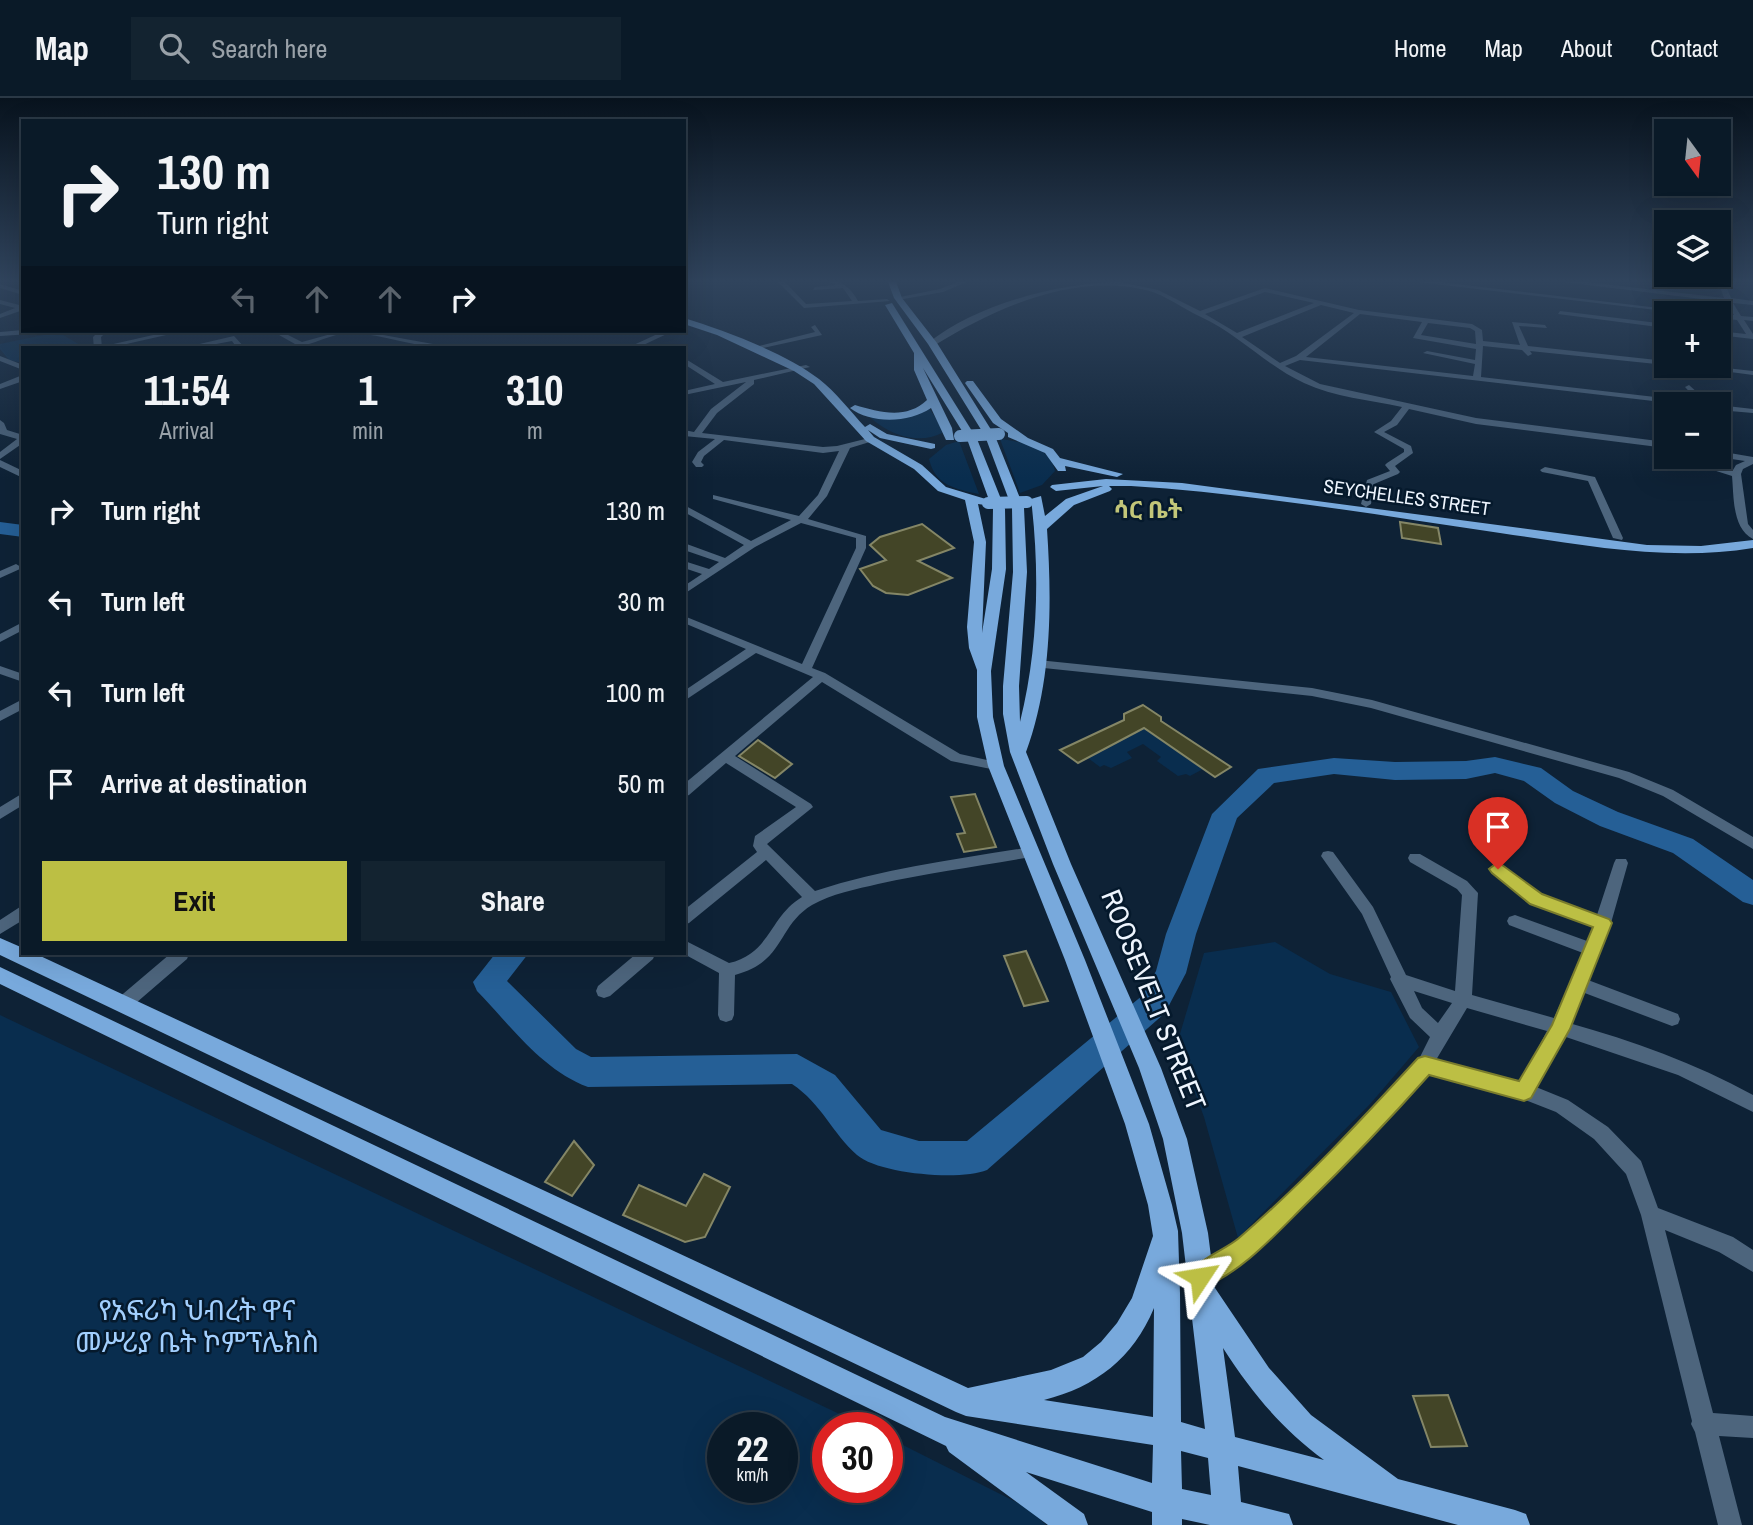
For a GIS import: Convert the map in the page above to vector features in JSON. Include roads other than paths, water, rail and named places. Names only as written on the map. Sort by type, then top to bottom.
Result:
[{"type":"main road","points":[[753,346],[802,368],[870,439],[918,467],[942,489],[993,506],[1027,503],[1056,487],[1062,478],[1059,461],[1049,451],[997,421],[956,363],[935,346]]},
{"type":"main road","points":[[763,346],[834,385],[877,433],[932,446]]},
{"type":"main road","points":[[916,346],[972,439],[993,506],[999,569],[984,671],[985,717],[996,766],[1075,960],[1137,1124],[1165,1231],[1167,1513]]},
{"type":"main road","points":[[934,346],[1042,527],[1044,557],[1038,664],[1027,734],[1018,752]]},
{"type":"main road","points":[[919,350],[916,368],[955,437]]},
{"type":"main road","points":[[855,408],[872,414],[905,415],[923,410],[933,400]]},
{"type":"main road","points":[[918,467],[920,456],[932,446],[955,437],[999,433],[1023,438]]},
{"type":"main road","name":"SEYCHELLES STREET","points":[[1059,461],[1121,474],[1618,538],[1687,540],[1752,536]]},
{"type":"main road","name":"SEYCHELLES STREET","points":[[1056,487],[1088,482],[1141,483],[1353,508],[1615,546],[1701,549],[1752,536]]},
{"type":"main road","points":[[1042,527],[1054,512],[1069,501],[1103,489],[1141,483]]},
{"type":"main road","points":[[971,500],[979,518],[980,531],[973,640],[984,671]]},
{"type":"main road","name":"ROOSEVELT STREET","points":[[1027,503],[1011,686],[1011,714],[1018,752],[1150,1068],[1175,1139],[1195,1233],[1222,1447],[1227,1521]]},
{"type":"main road","points":[[0,946],[965,1402],[1167,1433],[1515,1525]]},
{"type":"main road","points":[[0,975],[405,1174],[456,1195],[942,1430],[1167,1513],[1278,1525]]},
{"type":"main road","points":[[84,1015],[115,1000]]},
{"type":"main road","points":[[965,1402],[1063,1382],[1101,1363],[1124,1338],[1142,1306],[1165,1231]]},
{"type":"main road","points":[[1201,1285],[1259,1378],[1301,1425],[1395,1495]]},
{"type":"main road","points":[[942,1430],[1073,1525]]},
{"type":"street","points":[[1252,346],[1300,380],[1318,386],[1476,421],[1654,443]]},
{"type":"street","points":[[1281,365],[1299,358],[1315,346]]},
{"type":"street","points":[[1478,378],[1480,346]]},
{"type":"street","points":[[1489,346],[1654,362]]},
{"type":"street","points":[[1524,348],[1531,358]]},
{"type":"street","points":[[1427,353],[1479,363]]},
{"type":"street","points":[[1299,358],[1559,388],[1595,389],[1654,398]]},
{"type":"street","points":[[1,361],[21,367]]},
{"type":"street","points":[[686,361],[719,383]]},
{"type":"street","points":[[687,391],[802,368]]},
{"type":"street","points":[[1731,371],[1753,373]]},
{"type":"street","points":[[1418,372],[1423,386]]},
{"type":"street","points":[[1555,375],[1559,388]]},
{"type":"street","points":[[0,387],[21,379]]},
{"type":"street","points":[[697,434],[714,411],[752,380]]},
{"type":"street","points":[[1656,385],[1660,392]]},
{"type":"street","points":[[1689,387],[1694,392]]},
{"type":"street","points":[[1366,504],[1370,482],[1395,472],[1390,465],[1409,453],[1408,448],[1378,430],[1394,423],[1407,406]]},
{"type":"street","points":[[1731,408],[1753,411]]},
{"type":"street","points":[[0,423],[3,432],[21,438]]},
{"type":"street","points":[[686,432],[823,450],[846,447],[870,439]]},
{"type":"street","points":[[699,465],[696,461],[701,454],[723,437]]},
{"type":"street","points":[[1615,438],[1654,450]]},
{"type":"street","points":[[0,456],[21,440]]},
{"type":"street","points":[[686,590],[751,545],[803,518],[822,496],[846,447]]},
{"type":"street","points":[[1731,456],[1753,460]]},
{"type":"street","points":[[1752,536],[1743,525],[1736,474],[1739,467],[1753,460]]},
{"type":"street","points":[[0,463],[21,474]]},
{"type":"street","points":[[1718,469],[1736,474]]},
{"type":"street","points":[[1545,470],[1592,479],[1618,538]]},
{"type":"street","points":[[716,497],[853,532],[863,539],[806,669]]},
{"type":"street","points":[[686,509],[751,545]]},
{"type":"street","points":[[686,547],[727,562]]},
{"type":"street","points":[[686,565],[709,573]]},
{"type":"street","points":[[0,575],[16,567]]},
{"type":"street","points":[[686,620],[821,676],[956,758],[996,766]]},
{"type":"street","points":[[0,639],[21,626]]},
{"type":"street","points":[[686,696],[755,648]]},
{"type":"street","points":[[1038,664],[1312,692],[1372,704],[1624,775],[1668,793],[1753,844]]},
{"type":"street","points":[[0,670],[21,677]]},
{"type":"street","points":[[686,790],[728,758],[821,676]]},
{"type":"street","points":[[0,717],[21,705]]},
{"type":"street","points":[[728,758],[806,807],[760,840],[760,846],[813,898]]},
{"type":"street","points":[[0,814],[21,800]]},
{"type":"street","points":[[686,917],[766,852]]},
{"type":"street","points":[[686,948],[727,970],[744,966],[758,958],[788,915],[813,898],[872,880],[1031,852]]},
{"type":"street","points":[[1328,856],[1368,911],[1416,1013],[1440,1035]]},
{"type":"street","points":[[1201,1285],[1245,1248],[1364,1133],[1425,1065],[1462,1000],[1470,893],[1462,885],[1415,858]]},
{"type":"street","points":[[1524,1091],[1560,1029],[1603,923],[1621,863]]},
{"type":"street","points":[[1498,869],[1536,899],[1603,923]]},
{"type":"street","points":[[0,928],[21,912]]},
{"type":"street","points":[[1515,921],[1593,950]]},
{"type":"street","points":[[115,1000],[180,955]]},
{"type":"street","points":[[604,991],[646,955]]},
{"type":"street","points":[[726,1015],[727,970]]},
{"type":"street","points":[[1398,979],[1638,1053],[1707,1079],[1753,1104]]},
{"type":"street","points":[[1578,984],[1672,1019]]},
{"type":"street","points":[[1425,1065],[1524,1091],[1562,1106],[1601,1133],[1634,1168],[1651,1215],[1702,1424],[1730,1525]]},
{"type":"street","points":[[1651,1215],[1726,1244],[1753,1262]]},
{"type":"street","points":[[1702,1424],[1753,1427]]},
{"type":"waterway","points":[[0,528],[21,531]]},
{"type":"waterway","points":[[512,955],[488,982],[564,1059],[588,1072],[797,1069],[823,1086],[870,1144],[919,1158],[974,1158],[1154,1004],[1171,973],[1181,934],[1225,814],[1267,775],[1334,766],[1395,771],[1466,770],[1495,765],[1532,774],[1564,797],[1609,819],[1683,846],[1753,894]]},
{"type":"district","name":"ሳር ቤት","points":[[1148,509]]},
{"type":"park label","name":"የአፍሪካ ህብረት ዋና መሥሪያ ቤት ኮምፕሌክስ","points":[[197,1326]]}]
